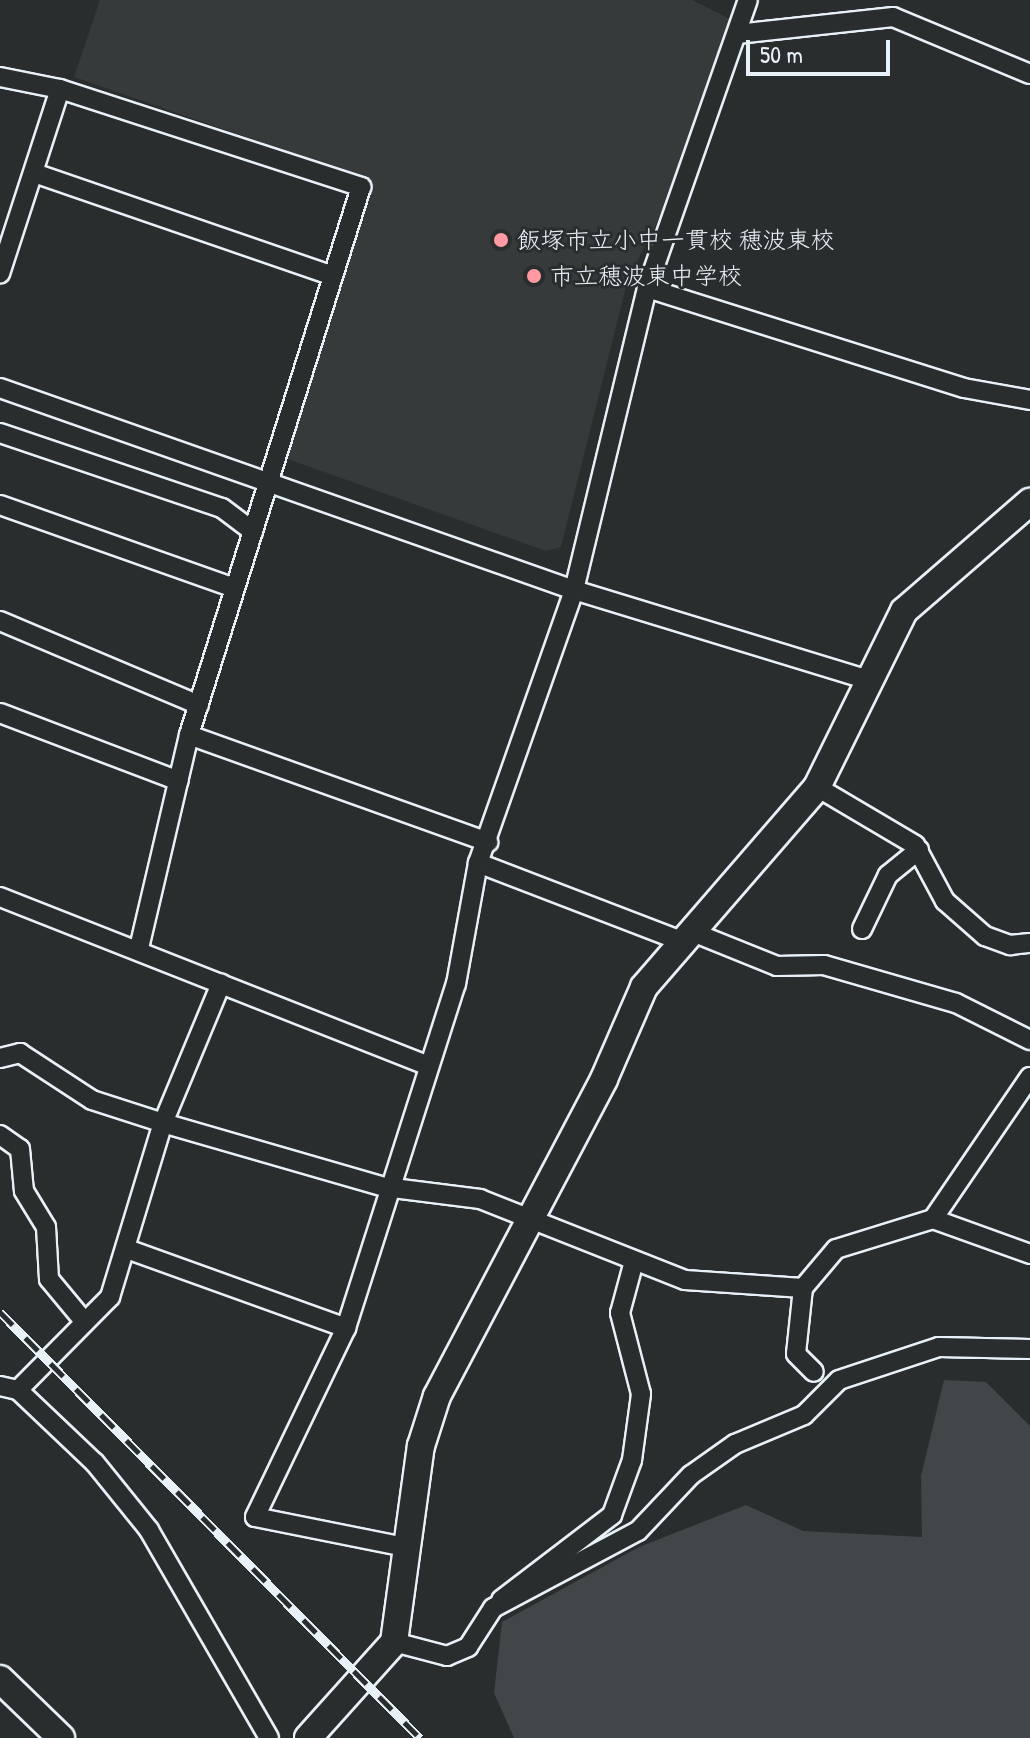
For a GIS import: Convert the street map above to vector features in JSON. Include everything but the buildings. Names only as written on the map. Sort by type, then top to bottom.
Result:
[{"type":"street","points":[[410,1548],[255,1517],[346,1328],[385,1187],[456,984],[478,863],[488,842],[574,590],[647,288],[745,6]]},
{"type":"street","points":[[737,34],[893,17],[1030,74]]},
{"type":"street","points":[[0,77],[60,89],[361,187],[189,735],[139,948]]},
{"type":"street","points":[[0,274],[60,89]]},
{"type":"street","points":[[34,173],[333,276]]},
{"type":"street","points":[[647,288],[964,388],[1030,400]]},
{"type":"street","points":[[0,388],[271,479],[574,590],[869,680]]},
{"type":"street","points":[[0,433],[222,508],[253,531]]},
{"type":"street","points":[[308,1738],[394,1642],[410,1548],[421,1446],[437,1396],[532,1221],[644,987],[817,787],[904,611],[1030,502]]},
{"type":"street","points":[[0,505],[234,588]]},
{"type":"street","points":[[0,621],[199,705]]},
{"type":"street","points":[[0,713],[179,781]]},
{"type":"street","points":[[189,735],[488,842]]},
{"type":"street","points":[[817,787],[919,850],[945,901],[985,936],[1030,943]]},
{"type":"street","points":[[862,929],[888,875],[919,850]]},
{"type":"street","points":[[478,863],[777,966],[824,965],[956,1003],[1030,1040]]},
{"type":"street","points":[[0,897],[139,948],[428,1066]]},
{"type":"street","points":[[221,984],[163,1123],[110,1297],[9,1388],[95,1463],[149,1530],[269,1738]]},
{"type":"street","points":[[0,1058],[20,1053],[92,1100],[163,1123],[385,1187],[480,1199],[685,1280],[803,1288]]},
{"type":"street","points":[[933,1219],[1030,1077]]},
{"type":"street","points":[[0,1135],[20,1149],[24,1191],[46,1227],[49,1279],[83,1320]]},
{"type":"street","points":[[814,1372],[796,1354],[803,1288],[836,1249],[933,1219],[1030,1254]]},
{"type":"street","points":[[127,1249],[346,1328]]},
{"type":"street","points":[[394,1642],[447,1656],[468,1647],[493,1608],[524,1575],[612,1515],[632,1460],[641,1394],[620,1313],[634,1261]]},
{"type":"street","points":[[493,1608],[638,1531],[691,1475],[735,1444],[804,1415],[839,1380],[939,1347],[1030,1349]]},
{"type":"street","points":[[0,1679],[61,1738]]},
{"type":"shaded area","name":"飯塚市立小中一貫校 穂波東校","points":[[100,0],[692,0],[732,20],[668,201],[628,279],[561,547],[546,551],[285,458],[372,181],[74,77]]},
{"type":"shaded area","points":[[944,1380],[986,1382],[1030,1426],[1030,1738],[514,1738],[494,1693],[502,1622],[639,1547],[746,1505],[803,1531],[922,1537],[921,1476]]},
{"type":"railway","points":[[0,1312],[420,1738]]},
{"type":"place","name":"飯塚市立小中一貫校 穂波東校","points":[[501,240]]},
{"type":"place","name":"市立穂波東中学校","points":[[534,276]]}]
